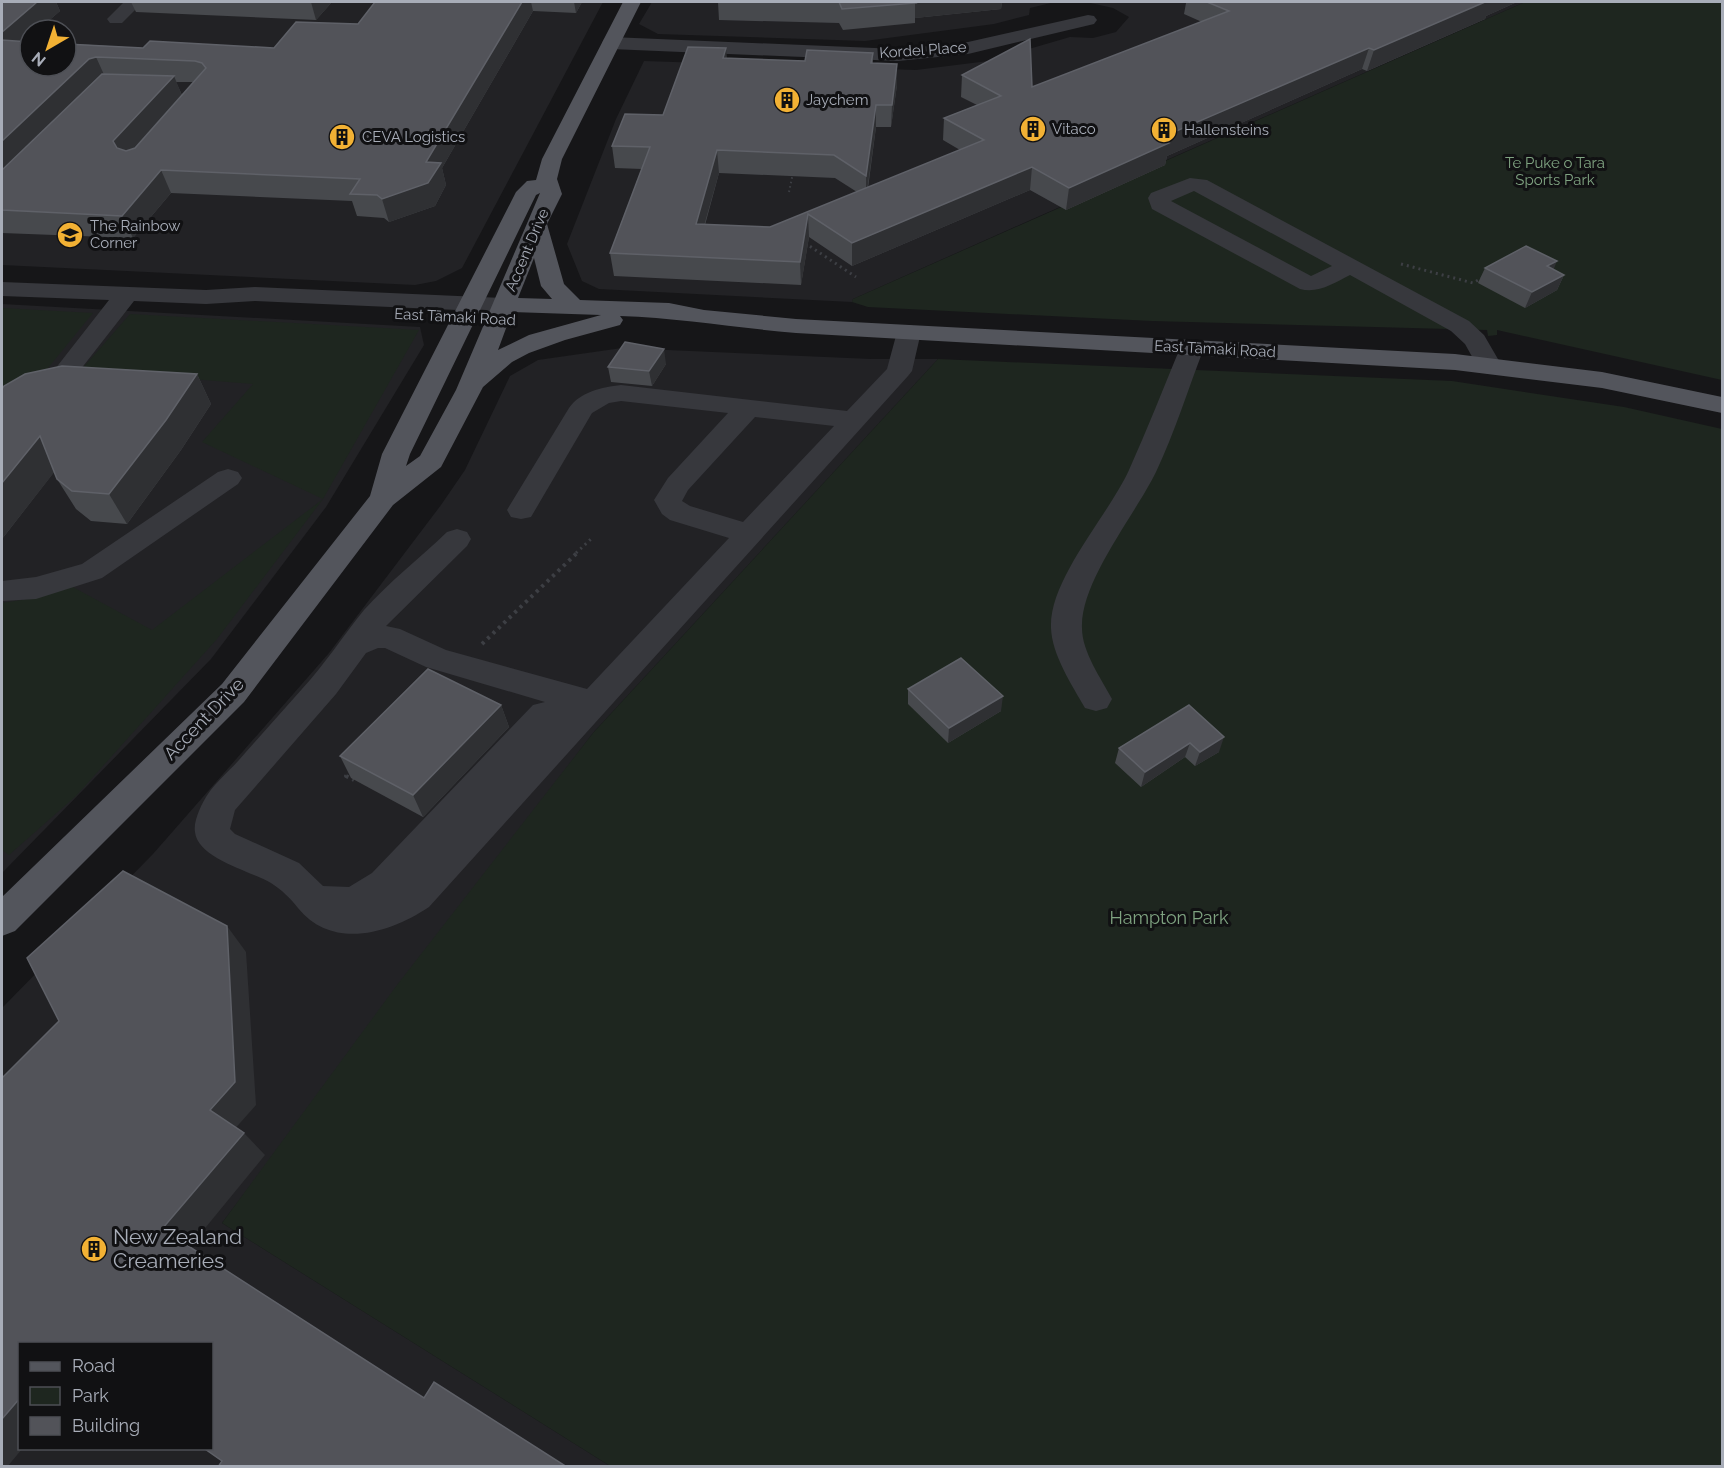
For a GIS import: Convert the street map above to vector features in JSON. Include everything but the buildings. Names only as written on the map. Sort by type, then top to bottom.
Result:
[{"type":"main road","name":"Accent Drive","points":[[2,920],[233,693],[383,498],[431,461],[469,390],[536,224],[551,194],[546,178],[552,159],[632,2]]},
{"type":"main road","name":"Accent Drive","points":[[383,498],[396,454],[527,192],[546,178]]},
{"type":"main road","points":[[536,224],[553,286],[574,308]]},
{"type":"main road","name":"East Tāmaki Road","points":[[500,313],[574,308],[669,310],[704,318],[796,326],[1455,362],[1602,380],[1722,405]]},
{"type":"main road","name":"East Tāmaki Road","points":[[500,313],[664,322],[704,318]]},
{"type":"main road","points":[[469,390],[483,371],[513,350],[611,320]]},
{"type":"street","points":[[116,19],[134,2]]},
{"type":"street","name":"Kordel Place","points":[[612,43],[898,54],[968,48],[1089,20]]},
{"type":"street","points":[[1348,266],[1319,282],[1308,284],[1161,204],[1159,198],[1186,185],[1195,184],[1460,326],[1474,340],[1489,366]]},
{"type":"street","name":"East Tāmaki Road","points":[[2,289],[206,297],[248,306],[500,313]]},
{"type":"street","points":[[2,409],[57,383],[127,294]]},
{"type":"street","points":[[1445,319],[1448,342],[1455,362]]},
{"type":"street","points":[[457,539],[376,617],[325,686],[221,803],[213,823],[212,833],[223,844],[267,863],[295,880],[311,898],[341,905],[376,891],[393,876],[545,714],[592,703],[899,371],[909,332]]},
{"type":"street","points":[[1096,699],[1072,652],[1066,630],[1067,611],[1083,570],[1108,532],[1142,472],[1192,348]]},
{"type":"street","points":[[521,510],[577,414],[597,398],[621,393],[854,420]]},
{"type":"street","points":[[748,408],[678,484],[668,500],[672,507],[680,513],[749,534]]},
{"type":"street","points":[[2,591],[36,588],[92,571],[228,478]]},
{"type":"street","points":[[355,645],[374,636],[389,637],[437,658],[592,703]]},
{"type":"path","points":[[789,192],[793,172]]},
{"type":"path","points":[[797,237],[856,277]]},
{"type":"path","points":[[1348,266],[1370,259],[1384,260],[1473,282],[1490,273]]},
{"type":"path","points":[[576,552],[591,539]]},
{"type":"shaded area","points":[[2,2],[603,2],[462,268],[436,281],[415,285],[2,265]]},
{"type":"shaded area","points":[[652,2],[1055,2],[1030,8],[1029,15],[994,24],[865,41],[658,34],[639,24]]},
{"type":"shaded area","points":[[1086,2],[1525,2],[853,299],[852,302],[599,289],[582,281],[567,244],[616,119],[644,61],[916,70],[988,61],[1070,37],[1093,38],[1116,32],[1129,17],[1113,8]]},
{"type":"shaded area","points":[[2,304],[420,327],[424,345],[326,507],[211,659],[2,873]]},
{"type":"shaded area","points":[[622,348],[871,359],[938,359],[593,733],[222,1223],[610,1466],[2,1466],[2,1008],[153,854],[329,653],[465,470],[510,376],[538,360]]},
{"type":"green space","name":"Te Puke o Tara Sports Park","points":[[1525,2],[1722,2],[1722,380],[1497,330],[1497,335],[1488,336],[1487,330],[1152,321],[868,307],[852,302],[853,299]]},
{"type":"green space","points":[[2,308],[93,313],[39,379],[2,395]]},
{"type":"green space","points":[[130,314],[419,330],[323,499],[202,442],[253,384],[81,370]]},
{"type":"green space","name":"Hampton Park","points":[[938,359],[1452,381],[1624,407],[1722,429],[1722,1466],[610,1466],[222,1223],[397,985],[593,733]]},
{"type":"green space","points":[[323,499],[217,639],[76,796],[9,855],[2,850],[2,603],[28,599],[71,586],[152,630]]},
{"type":"place","name":"Jaychem","points":[[787,100]]},
{"type":"place","name":"Vitaco","points":[[1033,129]]},
{"type":"place","name":"Hallensteins","points":[[1164,130]]},
{"type":"place","name":"CEVA Logistics","points":[[342,137]]},
{"type":"place","name":"The Rainbow Corner","points":[[70,235]]},
{"type":"place","name":"New Zealand Creameries","points":[[94,1249]]}]
